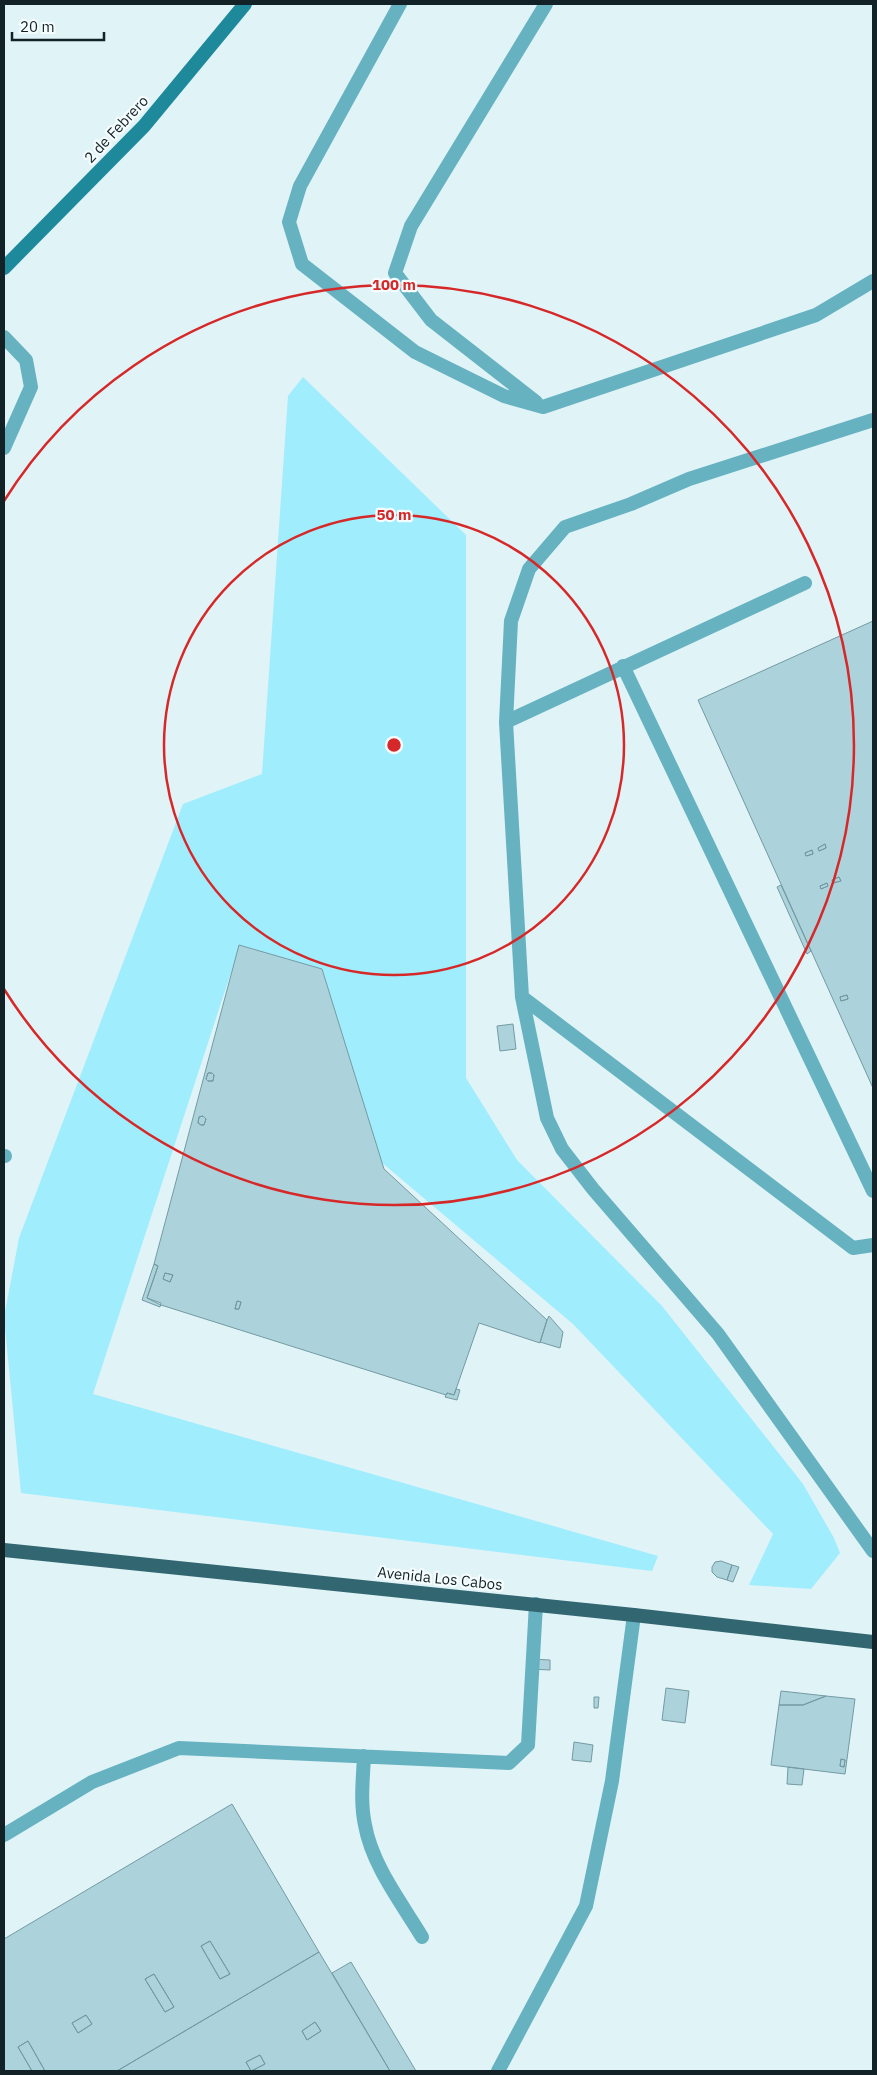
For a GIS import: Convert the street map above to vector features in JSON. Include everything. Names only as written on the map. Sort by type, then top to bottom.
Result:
[{"type":"main road","name":"2 de Febrero","points":[[4,268],[144,126],[245,4]]},
{"type":"main road","name":"Avenida Los Cabos","points":[[4,1550],[634,1614],[873,1642]]},
{"type":"lane","points":[[400,4],[300,186],[289,222],[302,264],[415,352],[504,396],[543,408],[816,315],[873,281]]},
{"type":"lane","points":[[543,408],[431,320],[395,273],[411,226],[546,4]]},
{"type":"lane","points":[[4,337],[26,360],[31,386],[4,448]]},
{"type":"lane","points":[[873,420],[689,479],[631,504],[565,527],[529,569],[511,621],[506,722],[522,998],[546,1118],[562,1149],[593,1189],[718,1334],[873,1551]]},
{"type":"lane","points":[[506,722],[805,583]]},
{"type":"lane","points":[[624,666],[873,1191]]},
{"type":"lane","points":[[522,998],[853,1248],[873,1244]]},
{"type":"lane","points":[[4,1836],[92,1782],[179,1748],[509,1763],[528,1745],[536,1604]]},
{"type":"lane","points":[[498,2071],[586,1906],[612,1781],[634,1614]]},
{"type":"lane","points":[[364,1756],[362,1799],[365,1826],[375,1858],[422,1937]]},
{"type":"shaded area","points":[[4,4],[873,4],[873,2071],[4,2071]]},
{"type":"shaded area","points":[[303,377],[466,535],[466,1078],[517,1160],[662,1306],[803,1484],[834,1538],[840,1553],[811,1589],[749,1585],[773,1534],[573,1324],[381,1162],[322,969],[240,945],[93,1394],[658,1556],[652,1571],[21,1493],[4,1317],[19,1238],[183,804],[262,774],[288,396]]},
{"type":"building","points":[[873,621],[873,1088],[698,700]],"holes":[[[825,844],[826,848],[819,851],[818,848]],[[812,850],[813,854],[806,856],[805,853]],[[839,877],[841,881],[833,883],[832,880]],[[827,883],[828,886],[821,889],[820,886]],[[847,995],[848,999],[841,1001],[840,997]]]},
{"type":"building","points":[[825,844],[826,848],[819,851],[818,848]]},
{"type":"building","points":[[812,850],[813,854],[806,856],[805,853]]},
{"type":"building","points":[[839,877],[841,881],[833,883],[832,880]]},
{"type":"building","points":[[827,883],[828,886],[821,889],[820,886]]},
{"type":"building","points":[[781,885],[811,951],[807,954],[777,887]]},
{"type":"building","points":[[239,945],[322,969],[384,1169],[547,1320],[540,1343],[479,1323],[454,1395],[447,1393],[446,1395],[161,1305],[147,1298],[158,1266],[154,1264]],"holes":[[[208,1073],[214,1075],[213,1081],[206,1079]],[[203,1116],[206,1119],[204,1125],[198,1123],[199,1117]],[[165,1273],[173,1275],[170,1282],[163,1279]],[[237,1301],[241,1302],[239,1309],[235,1309]]]},
{"type":"building","points":[[847,995],[848,999],[841,1001],[840,997]]},
{"type":"building","points":[[513,1024],[516,1049],[500,1051],[497,1026]]},
{"type":"building","points":[[208,1073],[214,1075],[213,1081],[206,1079]]},
{"type":"building","points":[[203,1116],[206,1119],[204,1125],[201,1125],[198,1123],[199,1117]]},
{"type":"building","points":[[154,1264],[158,1266],[147,1298],[161,1303],[160,1307],[142,1300]]},
{"type":"building","points":[[165,1273],[173,1275],[170,1282],[163,1279]]},
{"type":"building","points":[[237,1301],[241,1302],[239,1309],[235,1309]]},
{"type":"building","points":[[549,1316],[563,1332],[560,1348],[540,1342]]},
{"type":"building","points":[[456,1389],[460,1390],[457,1400],[445,1397],[447,1393],[454,1395]]},
{"type":"building","points":[[721,1561],[732,1565],[727,1580],[717,1577],[712,1572],[715,1562]]},
{"type":"building","points":[[732,1565],[739,1567],[733,1582],[727,1580]]},
{"type":"building","points":[[532,1659],[550,1660],[550,1670],[530,1669]]},
{"type":"building","points":[[666,1688],[689,1691],[685,1723],[662,1720]]},
{"type":"building","points":[[781,1691],[826,1696],[803,1705],[779,1705]]},
{"type":"building","points":[[826,1696],[855,1699],[845,1774],[771,1765],[779,1705],[803,1705]],"holes":[[[841,1759],[845,1760],[844,1767],[840,1766]]]},
{"type":"building","points":[[594,1697],[599,1697],[598,1708],[594,1708]]},
{"type":"building","points":[[574,1742],[593,1745],[591,1762],[572,1760]]},
{"type":"building","points":[[841,1759],[845,1760],[844,1767],[840,1766]]},
{"type":"building","points":[[788,1767],[804,1769],[802,1785],[787,1784]]},
{"type":"building","points":[[232,1804],[319,1952],[117,2071],[45,2071],[28,2041],[18,2047],[32,2071],[4,2071],[4,1939]],"holes":[[[210,1941],[230,1974],[220,1979],[201,1946]],[[154,1974],[174,2007],[165,2012],[145,1979]],[[86,2015],[92,2024],[78,2033],[72,2023]]]},
{"type":"building","points":[[210,1941],[230,1974],[220,1979],[201,1946]]},
{"type":"building","points":[[319,1952],[390,2071],[252,2071],[265,2064],[260,2055],[246,2062],[251,2071],[117,2071]],"holes":[[[315,2022],[321,2031],[307,2040],[302,2031]]]},
{"type":"building","points":[[351,1962],[416,2071],[390,2071],[332,1973]]},
{"type":"building","points":[[154,1974],[174,2007],[165,2012],[145,1979]]},
{"type":"building","points":[[86,2015],[92,2024],[78,2033],[72,2023]]},
{"type":"building","points":[[315,2022],[321,2031],[307,2040],[302,2031]]},
{"type":"building","points":[[28,2041],[45,2071],[32,2071],[18,2047]]},
{"type":"building","points":[[260,2055],[265,2064],[251,2071],[246,2062]]}]
